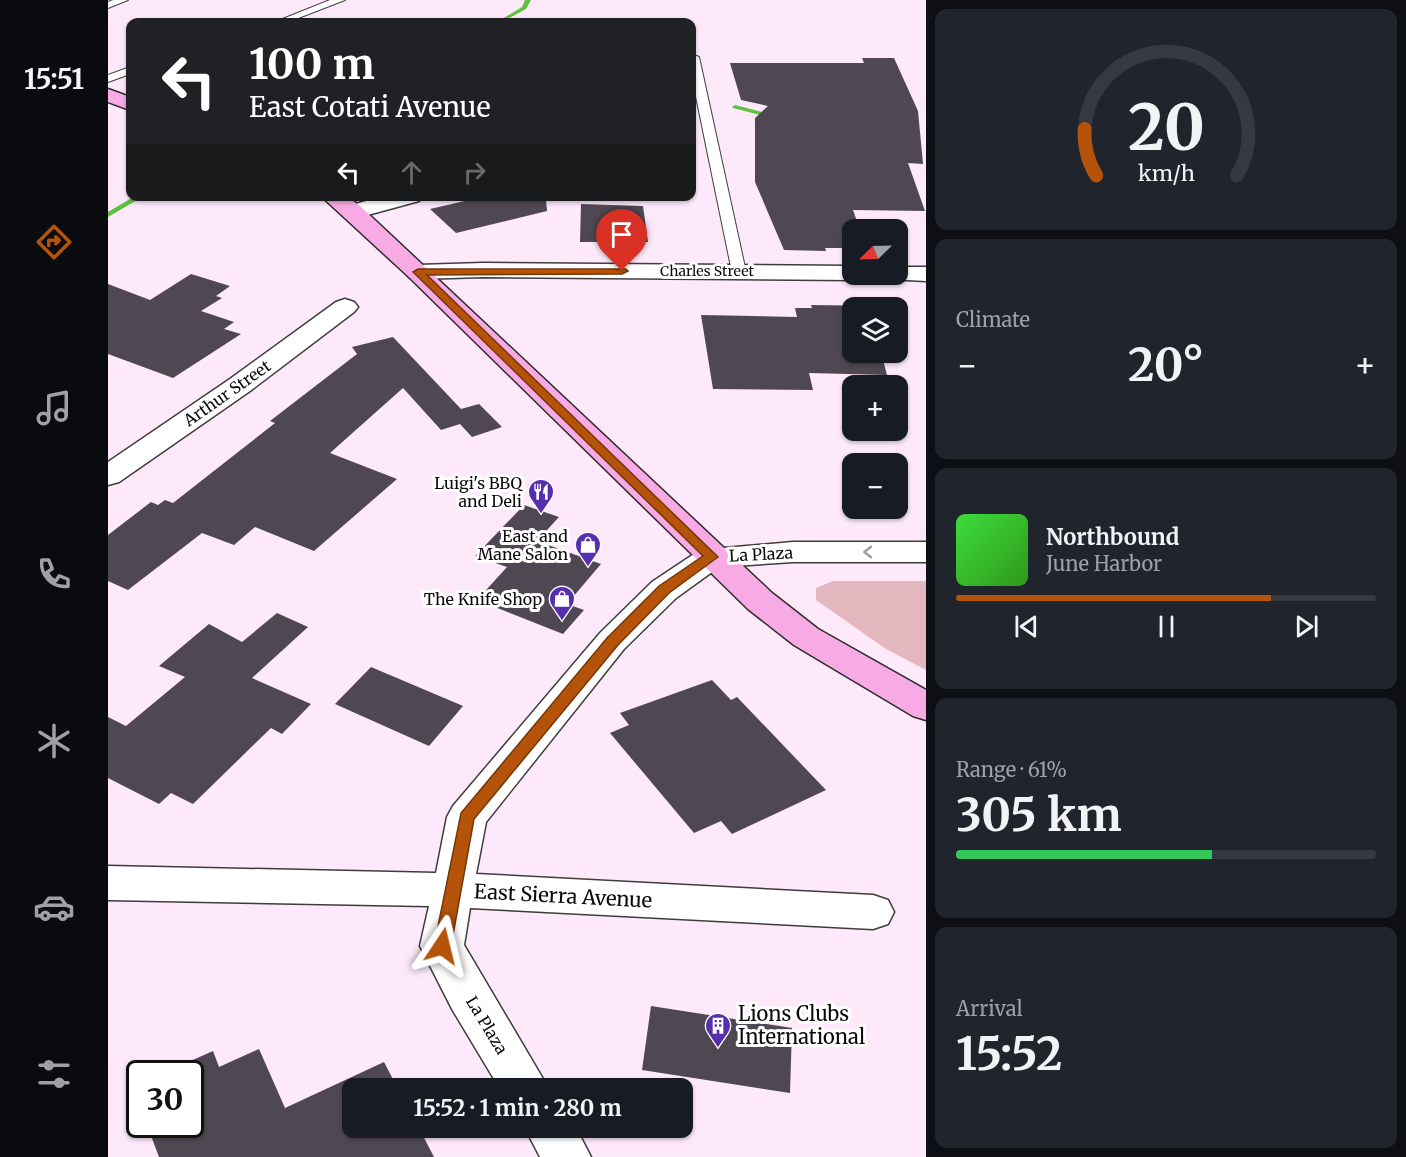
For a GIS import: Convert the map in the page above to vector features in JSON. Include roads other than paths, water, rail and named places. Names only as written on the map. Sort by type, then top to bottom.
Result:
[{"type":"main road","points":[[108,94],[126,102]]},
{"type":"main road","points":[[343,204],[418,272],[711,557],[760,601],[806,637],[926,707]]},
{"type":"street","points":[[343,204],[368,201]]},
{"type":"street","name":"Charles Street","points":[[418,272],[842,273]]},
{"type":"street","points":[[908,274],[926,274]]},
{"type":"street","name":"Arthur Street","points":[[108,476],[240,385],[345,307]]},
{"type":"street","name":"La Plaza","points":[[519,1078],[468,995],[442,946],[467,817],[612,641],[664,590],[711,557],[794,552],[926,552]]},
{"type":"street","name":"East Sierra Avenue","points":[[108,884],[452,890],[873,912]]},
{"type":"street","points":[[555,1138],[567,1157]]},
{"type":"lane","points":[[108,5],[123,0]]},
{"type":"lane","points":[[291,18],[340,0]]},
{"type":"lane","points":[[696,71],[704,117],[739,272]]},
{"type":"lane","points":[[108,79],[126,72]]},
{"type":"waterway","points":[[506,18],[524,8],[528,0]]},
{"type":"waterway","points":[[735,107],[772,116]]},
{"type":"waterway","points":[[108,215],[132,201]]},
{"type":"place","name":"Luigi's BBQ and Deli","points":[[541,515]]},
{"type":"place","name":"East and Mane Salon","points":[[588,568]]},
{"type":"place","name":"The Knife Shop","points":[[562,622]]},
{"type":"place","name":"Lions Clubs International","points":[[718,1049]]}]
